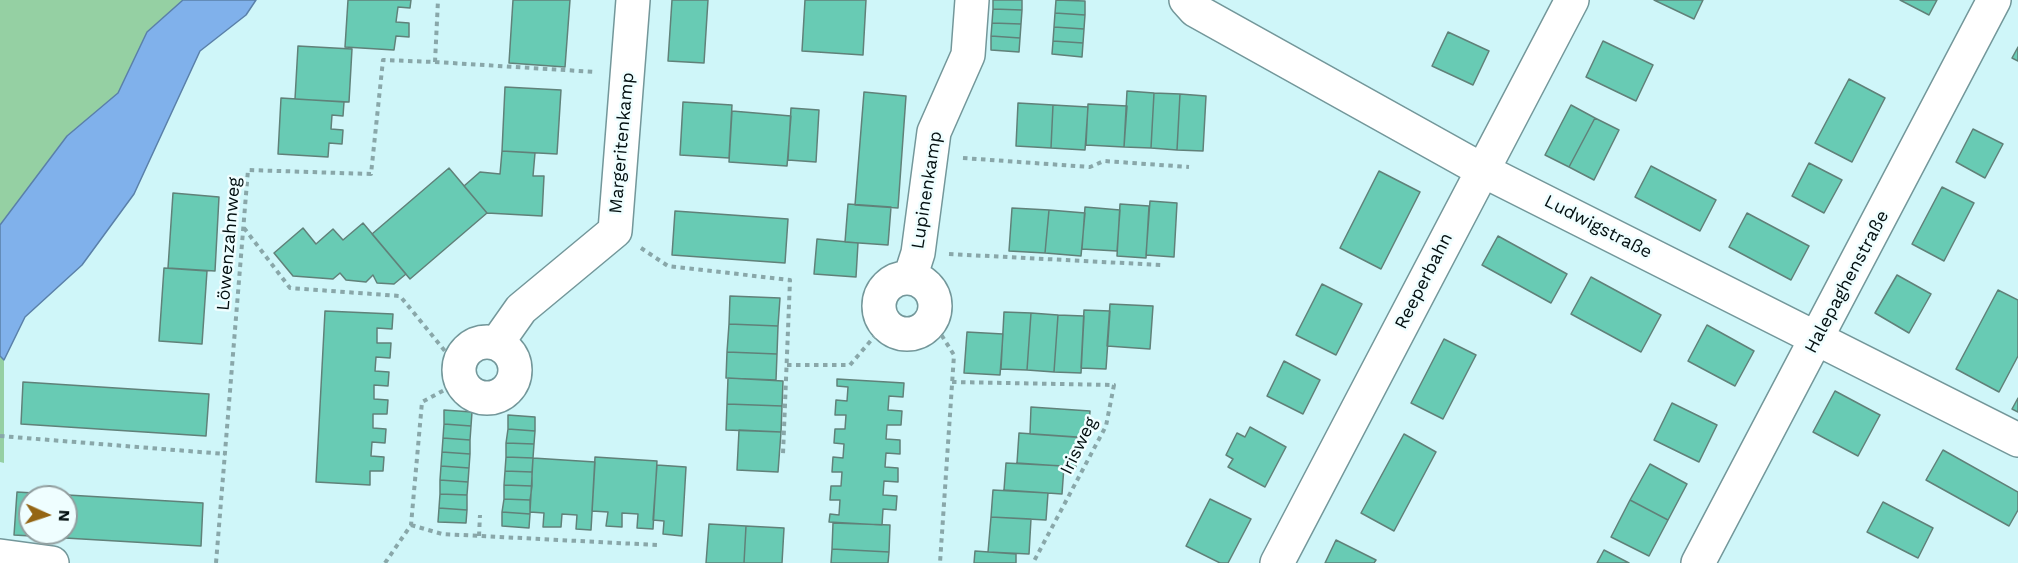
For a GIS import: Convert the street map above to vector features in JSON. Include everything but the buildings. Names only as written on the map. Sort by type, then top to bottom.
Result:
[{"type":"street","name":"Margeritenkamp","points":[[497,343],[521,309],[615,231],[633,0]]},
{"type":"street","name":"Lupinenkamp","points":[[914,265],[934,132],[968,55],[972,0]]},
{"type":"street","name":"Ludwigstraße","points":[[1186,0],[1195,10],[1482,170],[2018,440]]},
{"type":"street","name":"Reeperbahn","points":[[1277,563],[1572,0]]},
{"type":"street","name":"Halepaghenstraße","points":[[1698,563],[1994,0]]},
{"type":"street","points":[[914,265],[921,281],[930,288],[935,298],[936,309],[932,320],[915,334],[893,331],[879,314],[882,292],[914,265]]},
{"type":"street","points":[[486,341],[497,343],[507,349],[513,358],[513,380],[498,396],[487,398],[467,390],[461,370],[466,350],[486,341]]},
{"type":"street","points":[[0,556],[52,563]]},
{"type":"path","points":[[438,0],[435,62],[627,74]]},
{"type":"path","name":"Löwenzahnweg","points":[[216,563],[248,170],[371,174],[383,60],[435,62]]},
{"type":"path","points":[[930,156],[1090,167],[1104,161],[1189,167]]},
{"type":"path","points":[[244,227],[290,288],[400,296],[461,370],[422,402],[411,525],[385,563]]},
{"type":"path","points":[[615,231],[668,266],[790,280],[783,454]]},
{"type":"path","points":[[914,265],[1161,265]]},
{"type":"path","points":[[932,320],[954,355],[940,563]]},
{"type":"path","points":[[787,365],[850,365],[885,324]]},
{"type":"path","name":"Irisweg","points":[[952,382],[1114,385],[1106,426],[1033,563]]},
{"type":"path","points":[[0,436],[225,454]]},
{"type":"path","points":[[479,536],[480,515]]},
{"type":"path","points":[[411,525],[442,534],[657,544]]},
{"type":"green space","points":[[0,0],[183,0],[147,32],[118,93],[67,136],[0,225]]},
{"type":"green space","points":[[0,356],[4,360],[4,463],[0,462]]},
{"type":"water","points":[[183,0],[256,0],[246,15],[200,51],[134,194],[82,265],[25,317],[4,360],[0,356],[0,225],[67,136],[118,93],[147,32]]}]
